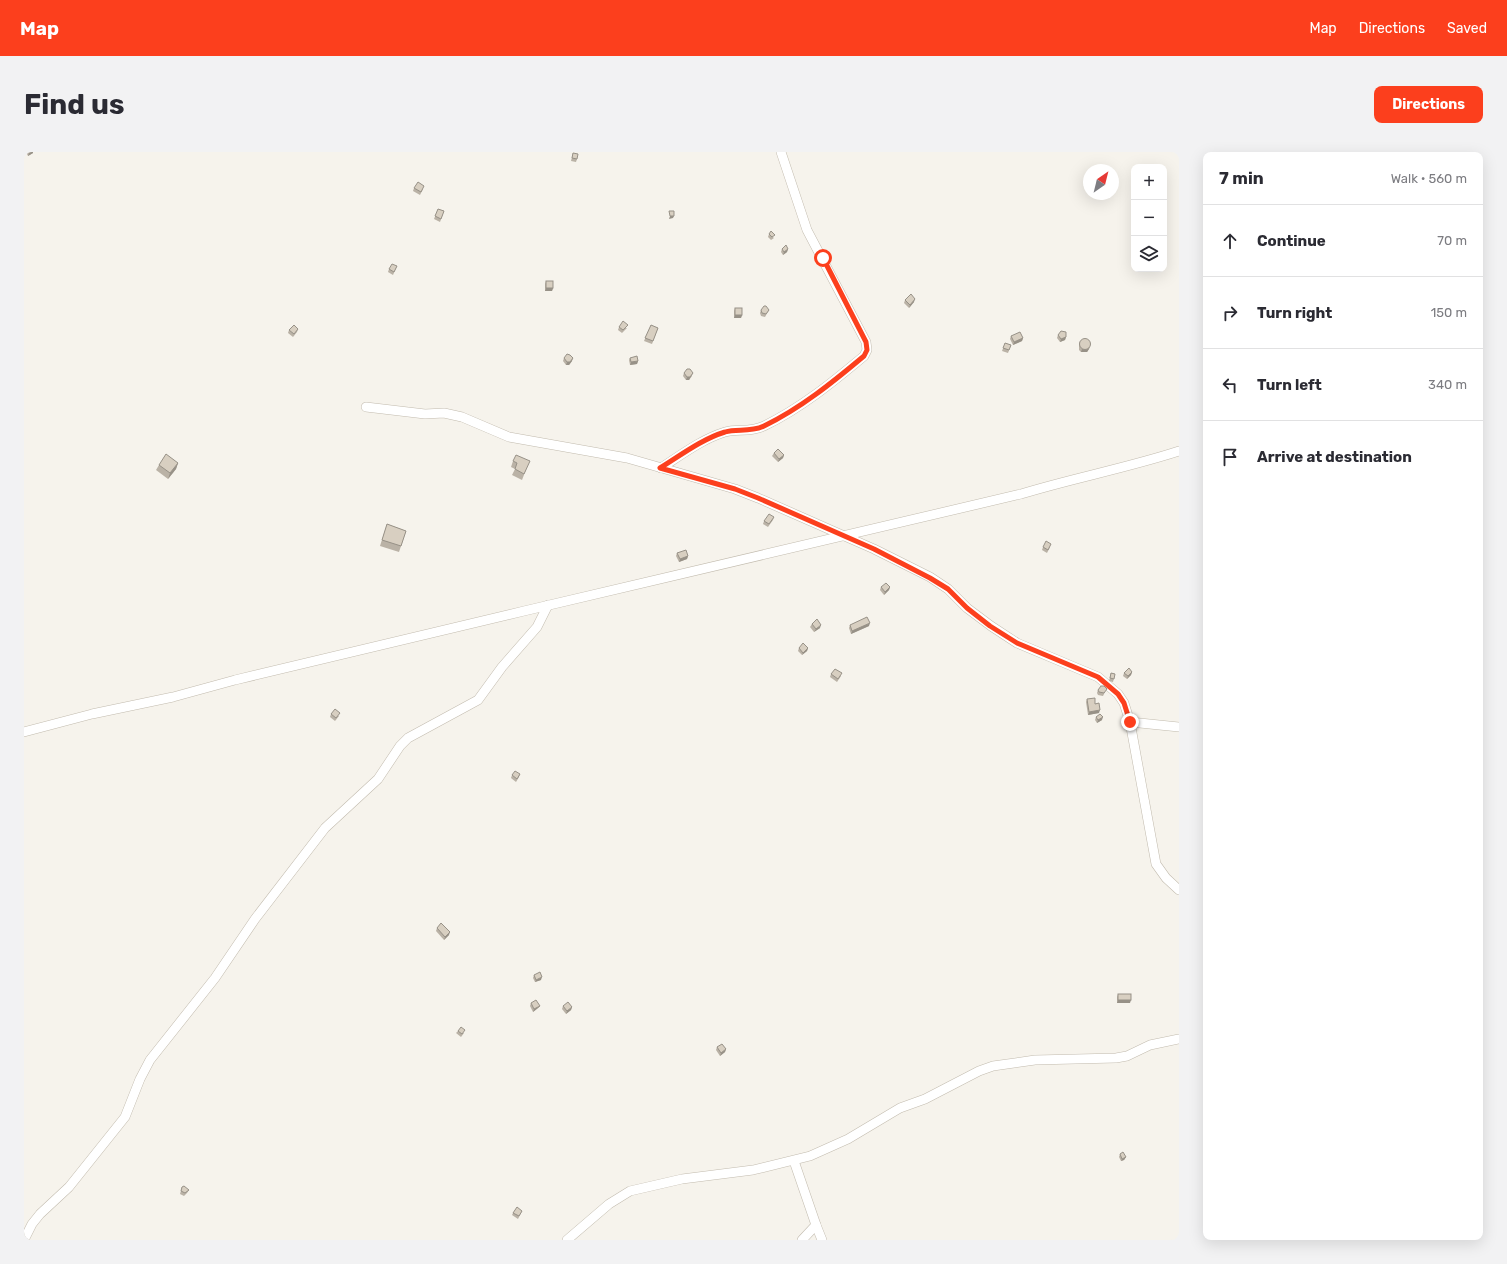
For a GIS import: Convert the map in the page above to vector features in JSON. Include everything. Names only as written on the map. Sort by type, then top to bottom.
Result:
[{"type":"street","points":[[660,468],[712,437],[727,431],[746,431],[763,426],[801,405],[831,385],[864,356],[867,350],[866,342],[805,225],[781,152]]},
{"type":"street","points":[[366,407],[425,414],[444,413],[462,417],[509,437],[614,455],[741,491],[843,535],[930,578],[948,589],[967,608],[990,626],[1017,643],[1098,677],[1118,694],[1124,703],[1130,722],[1156,864],[1166,878],[1179,890]]},
{"type":"street","points":[[24,732],[92,714],[173,697],[235,680],[548,605],[758,557],[843,535],[1021,494],[1064,481],[1156,459],[1179,451]]},
{"type":"street","points":[[24,1240],[32,1224],[40,1214],[68,1187],[122,1120],[150,1060],[215,978],[255,919],[325,828],[378,778],[400,746],[408,738],[478,700],[502,667],[536,627],[548,605]]},
{"type":"street","points":[[1130,722],[1179,727]]},
{"type":"street","points":[[567,1240],[609,1204],[630,1191],[682,1179],[754,1170],[794,1161],[848,1139],[900,1108],[925,1099],[979,1071],[993,1066],[1035,1060],[1116,1058],[1127,1056],[1150,1045],[1179,1039]]},
{"type":"street","points":[[794,1161],[822,1240]]},
{"type":"street","points":[[802,1240],[816,1225]]},
{"type":"building","points":[[573,153],[578,154],[577,159],[572,158]]},
{"type":"building","points":[[418,182],[424,186],[421,192],[414,188]]},
{"type":"building","points":[[438,209],[444,211],[441,219],[435,216]]},
{"type":"building","points":[[669,211],[674,211],[674,216],[670,216]]},
{"type":"building","points":[[771,231],[775,235],[772,237],[769,234]]},
{"type":"building","points":[[786,245],[788,249],[784,252],[782,249]]},
{"type":"building","points":[[392,264],[397,266],[394,272],[389,269]]},
{"type":"building","points":[[546,281],[553,281],[553,288],[546,288]]},
{"type":"building","points":[[911,294],[915,299],[910,305],[905,300]]},
{"type":"building","points":[[764,306],[766,306],[769,310],[766,314],[762,313],[761,310]]},
{"type":"building","points":[[735,308],[742,308],[742,315],[735,315]]},
{"type":"building","points":[[623,321],[628,325],[623,330],[619,327]]},
{"type":"building","points":[[294,325],[298,329],[294,334],[289,330]]},
{"type":"building","points":[[651,325],[658,328],[653,341],[645,338]]},
{"type":"building","points":[[1061,331],[1066,332],[1066,337],[1061,339],[1058,335]]},
{"type":"building","points":[[1020,332],[1023,338],[1014,342],[1011,336]]},
{"type":"building","points":[[1083,339],[1087,339],[1089,340],[1089,348],[1083,349],[1080,346],[1080,342]]},
{"type":"building","points":[[1005,343],[1011,345],[1009,350],[1003,348]]},
{"type":"building","points":[[567,354],[573,358],[570,362],[567,362],[564,358]]},
{"type":"building","points":[[637,356],[638,361],[631,362],[630,358]]},
{"type":"building","points":[[687,369],[690,369],[693,373],[690,377],[687,377],[684,373]]},
{"type":"building","points":[[778,449],[784,455],[779,459],[774,453]]},
{"type":"building","points":[[166,454],[178,463],[170,473],[159,465]]},
{"type":"building","points":[[516,455],[530,461],[524,474],[515,469],[517,463],[513,461]]},
{"type":"building","points":[[769,514],[774,517],[769,524],[764,521]]},
{"type":"building","points":[[387,524],[406,531],[401,546],[382,540]]},
{"type":"building","points":[[1046,541],[1051,544],[1048,550],[1043,547]]},
{"type":"building","points":[[686,550],[688,556],[680,559],[677,553]]},
{"type":"building","points":[[886,583],[890,587],[885,592],[881,587]]},
{"type":"building","points":[[867,617],[870,623],[852,631],[850,625]]},
{"type":"building","points":[[817,619],[821,625],[816,629],[812,624]]},
{"type":"building","points":[[803,643],[808,648],[803,653],[799,648]]},
{"type":"building","points":[[1129,668],[1132,672],[1128,676],[1124,673]]},
{"type":"building","points":[[835,669],[842,673],[838,679],[831,674]]},
{"type":"building","points":[[1111,673],[1115,674],[1114,679],[1110,678]]},
{"type":"building","points":[[1101,686],[1104,686],[1107,689],[1104,693],[1099,692],[1098,690]]},
{"type":"building","points":[[1095,698],[1095,704],[1099,703],[1100,710],[1089,712],[1087,699]]},
{"type":"building","points":[[335,709],[340,713],[336,718],[331,714]]},
{"type":"building","points":[[1100,714],[1103,717],[1098,720],[1096,717]]},
{"type":"building","points":[[515,771],[520,774],[517,779],[512,775]]},
{"type":"building","points":[[441,923],[450,932],[445,937],[437,928]]},
{"type":"building","points":[[540,972],[542,977],[536,980],[534,975]]},
{"type":"building","points":[[1118,994],[1131,994],[1131,1000],[1118,1000]]},
{"type":"building","points":[[536,1000],[540,1006],[534,1009],[531,1003]]},
{"type":"building","points":[[568,1002],[572,1007],[567,1011],[563,1006]]},
{"type":"building","points":[[461,1027],[465,1030],[462,1034],[458,1031]]},
{"type":"building","points":[[722,1044],[726,1049],[721,1053],[717,1047]]},
{"type":"building","points":[[1123,1152],[1126,1157],[1122,1159],[1120,1154]]},
{"type":"building","points":[[184,1186],[189,1190],[185,1193],[181,1191],[182,1187]]},
{"type":"building","points":[[517,1207],[522,1211],[519,1216],[513,1213]]},
{"type":"route","points":[[823,258],[866,342],[867,350],[864,356],[831,385],[801,405],[763,426],[746,431],[727,431],[712,437],[660,468],[735,489],[758,498],[874,549],[930,578],[948,589],[967,608],[990,626],[1017,643],[1098,677],[1118,694],[1124,703],[1130,722]]}]
